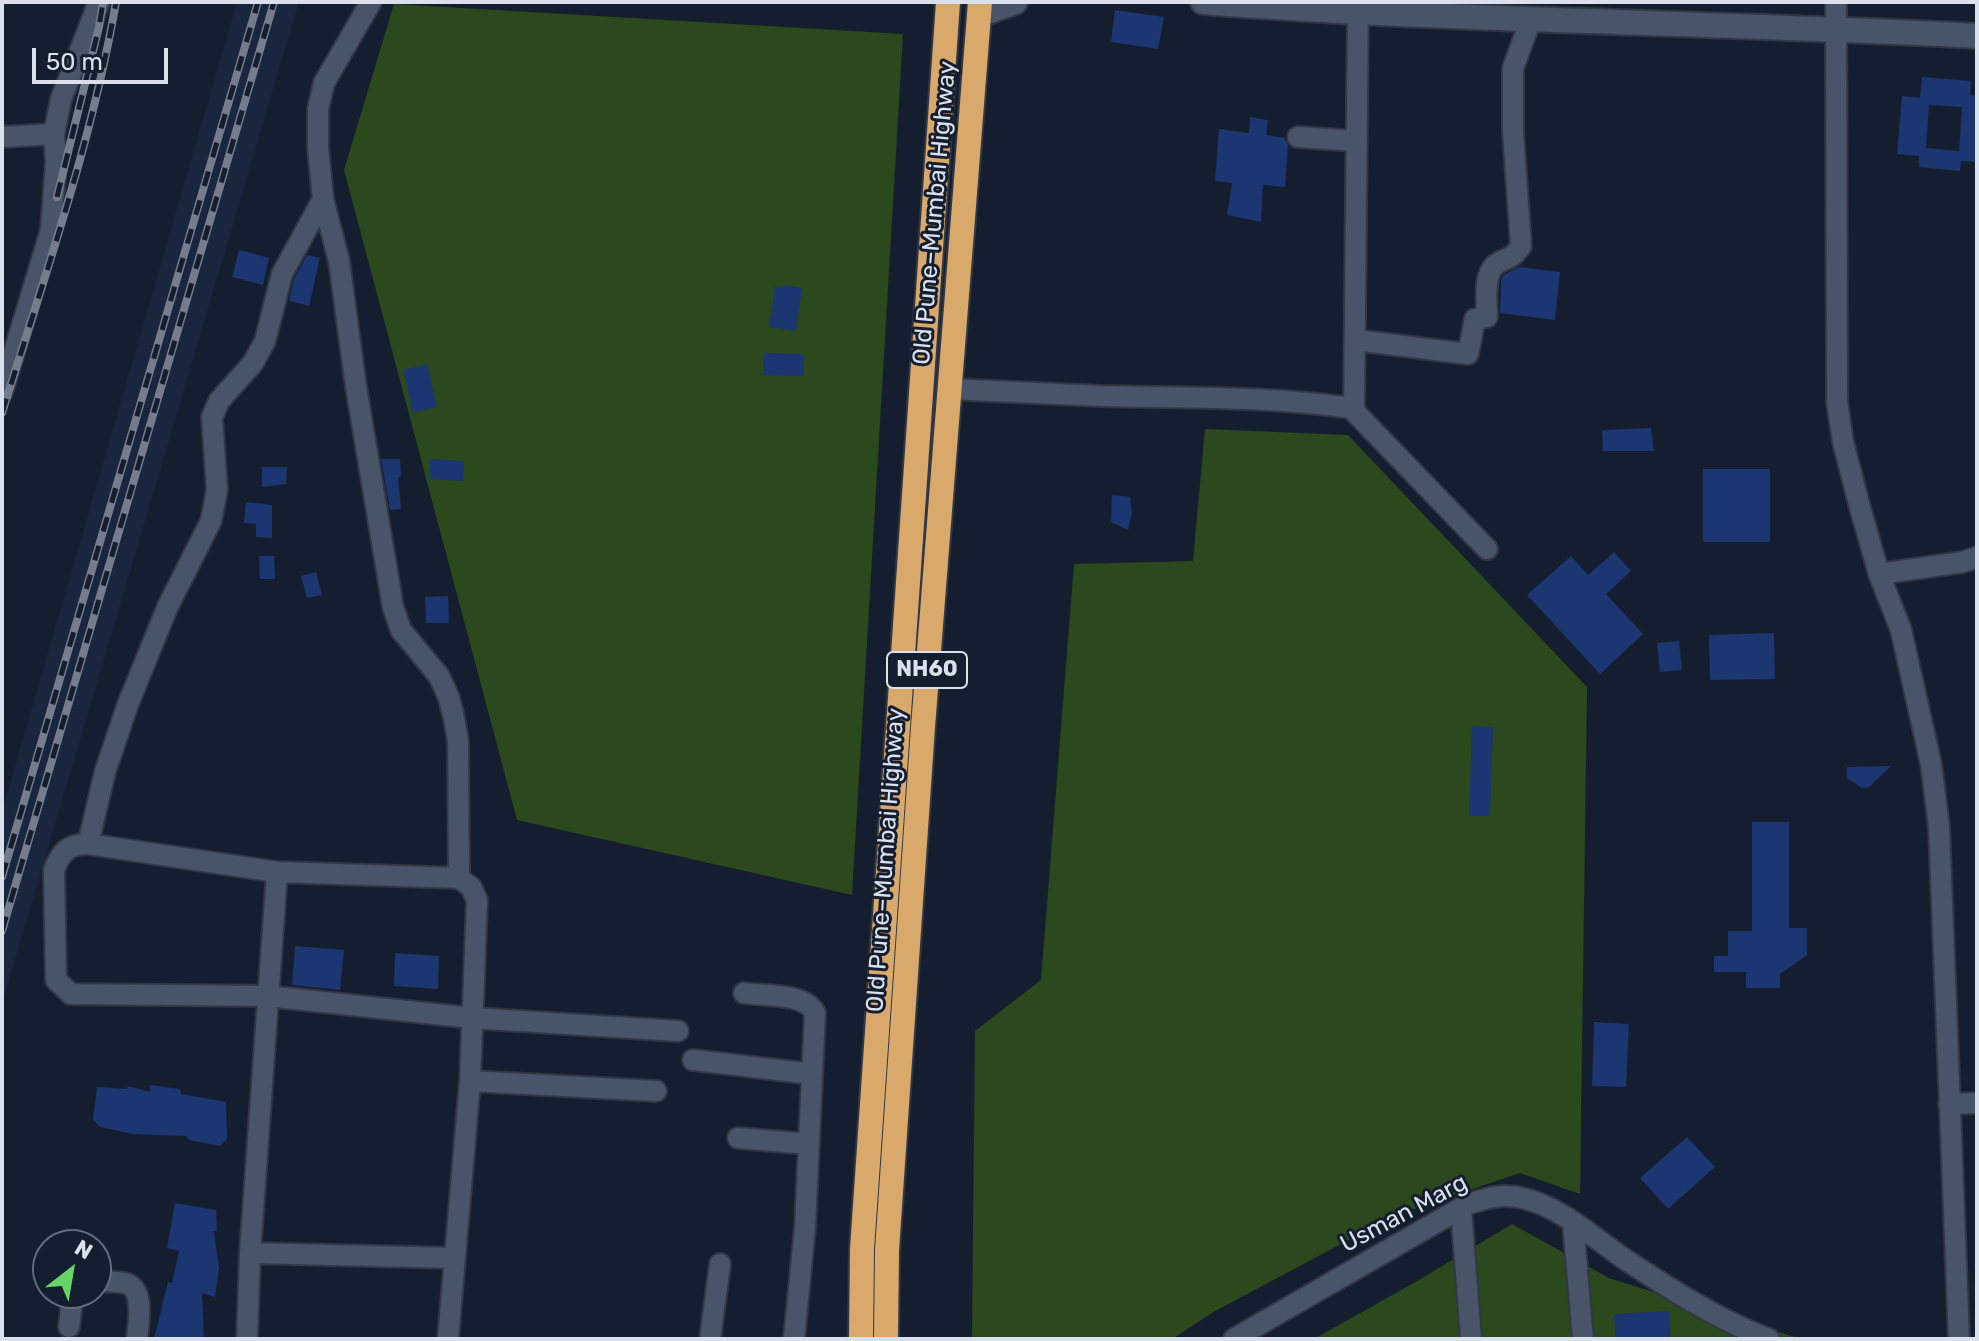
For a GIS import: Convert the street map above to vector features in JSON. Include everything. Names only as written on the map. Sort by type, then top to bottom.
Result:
[{"type":"highway","name":"Old Pune–Mumbai Highway","points":[[861,1339],[862,1249],[948,2]]},
{"type":"highway","name":"Old Pune–Mumbai Highway","points":[[886,1339],[888,1234],[949,389],[980,9]]},
{"type":"street","points":[[2,392],[51,230],[56,162],[54,134],[61,99],[99,2]]},
{"type":"street","points":[[371,2],[324,83],[318,109],[323,199],[339,261],[356,387],[393,607],[401,630],[439,676],[454,718],[458,741],[459,878]]},
{"type":"street","points":[[980,9],[1015,2]]},
{"type":"street","points":[[1203,2],[1531,19],[1834,28],[1977,36]]},
{"type":"street","points":[[1836,2],[1837,402],[1843,442],[1879,574],[1901,630],[1931,764],[1939,838],[1959,1339]]},
{"type":"street","points":[[1354,411],[1358,8]]},
{"type":"street","points":[[1355,340],[1468,354],[1475,319],[1487,317],[1490,272],[1497,263],[1513,258],[1521,246],[1513,132],[1513,68],[1531,19]]},
{"type":"street","points":[[2,137],[54,134]]},
{"type":"street","points":[[1298,137],[1356,141]]},
{"type":"street","points":[[88,844],[105,772],[128,704],[168,606],[211,521],[217,490],[212,417],[219,401],[253,363],[265,341],[282,274],[323,199]]},
{"type":"street","points":[[949,389],[1101,396],[1214,397],[1319,403],[1354,411],[1487,549]]},
{"type":"street","points":[[1879,574],[1977,557]]},
{"type":"street","points":[[448,1339],[470,1081],[472,1018],[477,900],[471,887],[459,878],[277,872],[88,844],[66,848],[59,856],[54,870],[56,980],[71,994],[267,996],[472,1018],[678,1031]]},
{"type":"street","points":[[247,1339],[250,1253],[277,872]]},
{"type":"street","points":[[744,993],[804,1000],[815,1013],[805,1227],[794,1339]]},
{"type":"street","points":[[693,1060],[812,1074]]},
{"type":"street","points":[[470,1081],[656,1091]]},
{"type":"street","points":[[1949,1104],[1977,1103]]},
{"type":"street","points":[[738,1138],[809,1144]]},
{"type":"street","name":"Usman Marg","points":[[1234,1339],[1461,1208],[1497,1195],[1525,1198],[1573,1223],[1662,1284],[1729,1324],[1769,1339]]},
{"type":"street","points":[[1461,1208],[1471,1339]]},
{"type":"street","points":[[1573,1223],[1583,1339]]},
{"type":"street","points":[[250,1253],[454,1258]]},
{"type":"street","points":[[710,1339],[720,1264]]},
{"type":"street","points":[[112,1282],[128,1284],[136,1292],[139,1304],[137,1339]]},
{"type":"street","points":[[69,1327],[71,1309]]},
{"type":"shaded area","points":[[237,2],[299,2],[2,1003],[2,811]]},
{"type":"green space","points":[[394,4],[903,34],[852,895],[517,820],[344,170]]},
{"type":"green space","points":[[1205,429],[1348,435],[1587,687],[1580,1194],[1520,1173],[1394,1216],[1215,1311],[1172,1339],[972,1339],[975,1031],[1041,980],[1074,564],[1193,561]]},
{"type":"green space","points":[[1512,1224],[1609,1278],[1801,1339],[1314,1339]]},
{"type":"building","points":[[1115,10],[1164,17],[1158,49],[1111,42]]},
{"type":"building","points":[[1922,77],[1971,81],[1970,95],[1977,96],[1977,162],[1961,161],[1960,171],[1919,167],[1919,156],[1897,154],[1902,96],[1920,98]],"holes":[[[1929,105],[1962,107],[1959,151],[1926,148]]]},
{"type":"building","points":[[1250,117],[1268,120],[1266,135],[1285,138],[1288,145],[1285,187],[1263,185],[1261,222],[1227,215],[1232,183],[1215,181],[1219,129],[1249,133]]},
{"type":"building","points":[[239,250],[269,258],[263,285],[232,277]]},
{"type":"building","points":[[307,255],[320,258],[309,306],[289,301],[294,279]]},
{"type":"building","points":[[1519,267],[1560,272],[1555,320],[1500,313],[1501,280]]},
{"type":"building","points":[[775,286],[802,288],[796,331],[769,327]]},
{"type":"building","points":[[764,353],[804,354],[804,376],[763,375]]},
{"type":"building","points":[[427,364],[437,407],[413,413],[403,370]]},
{"type":"building","points":[[1651,428],[1654,451],[1603,451],[1602,430]]},
{"type":"building","points":[[381,459],[400,459],[401,509],[390,510]]},
{"type":"building","points":[[430,459],[464,461],[463,481],[429,479]]},
{"type":"building","points":[[262,467],[287,467],[286,484],[262,487]]},
{"type":"building","points":[[1703,469],[1770,469],[1770,542],[1703,542]]},
{"type":"building","points":[[1112,495],[1130,497],[1132,513],[1128,530],[1111,522]]},
{"type":"building","points":[[246,502],[272,505],[272,538],[256,537],[256,524],[244,523]]},
{"type":"building","points":[[1614,552],[1631,571],[1606,594],[1643,634],[1600,674],[1527,595],[1571,556],[1588,575]]},
{"type":"building","points":[[259,556],[274,556],[275,579],[260,579]]},
{"type":"building","points":[[316,572],[322,595],[307,598],[301,576]]},
{"type":"building","points":[[448,596],[449,623],[426,623],[425,597]]},
{"type":"building","points":[[1774,633],[1775,679],[1710,680],[1709,635]]},
{"type":"building","points":[[1679,641],[1682,670],[1660,672],[1657,643]]},
{"type":"building","points":[[1472,726],[1493,727],[1490,816],[1469,816]]},
{"type":"building","points":[[1891,766],[1869,787],[1862,788],[1847,778],[1847,767]]},
{"type":"building","points":[[1752,822],[1789,822],[1789,928],[1807,928],[1807,955],[1780,974],[1780,988],[1746,988],[1746,972],[1714,972],[1714,956],[1728,956],[1728,931],[1752,931]]},
{"type":"building","points":[[295,946],[344,950],[340,990],[292,985]]},
{"type":"building","points":[[395,953],[439,956],[438,989],[394,986]]},
{"type":"building","points":[[1594,1022],[1629,1024],[1626,1087],[1592,1086]]},
{"type":"building","points":[[150,1085],[180,1089],[181,1094],[226,1102],[227,1139],[220,1146],[189,1140],[186,1136],[132,1134],[101,1127],[93,1120],[97,1087],[127,1089],[128,1086],[150,1092]]},
{"type":"building","points":[[1687,1137],[1715,1167],[1668,1209],[1640,1178]]},
{"type":"building","points":[[175,1203],[216,1210],[217,1231],[214,1231],[219,1269],[215,1297],[202,1293],[204,1339],[154,1339],[179,1251],[167,1248]]},
{"type":"building","points":[[1669,1311],[1670,1339],[1616,1339],[1614,1314]]},
{"type":"railway","points":[[57,197],[103,2]]},
{"type":"railway","points":[[2,413],[80,158],[116,2]]},
{"type":"railway","points":[[2,877],[258,2]]},
{"type":"railway","points":[[2,931],[274,2]]}]
